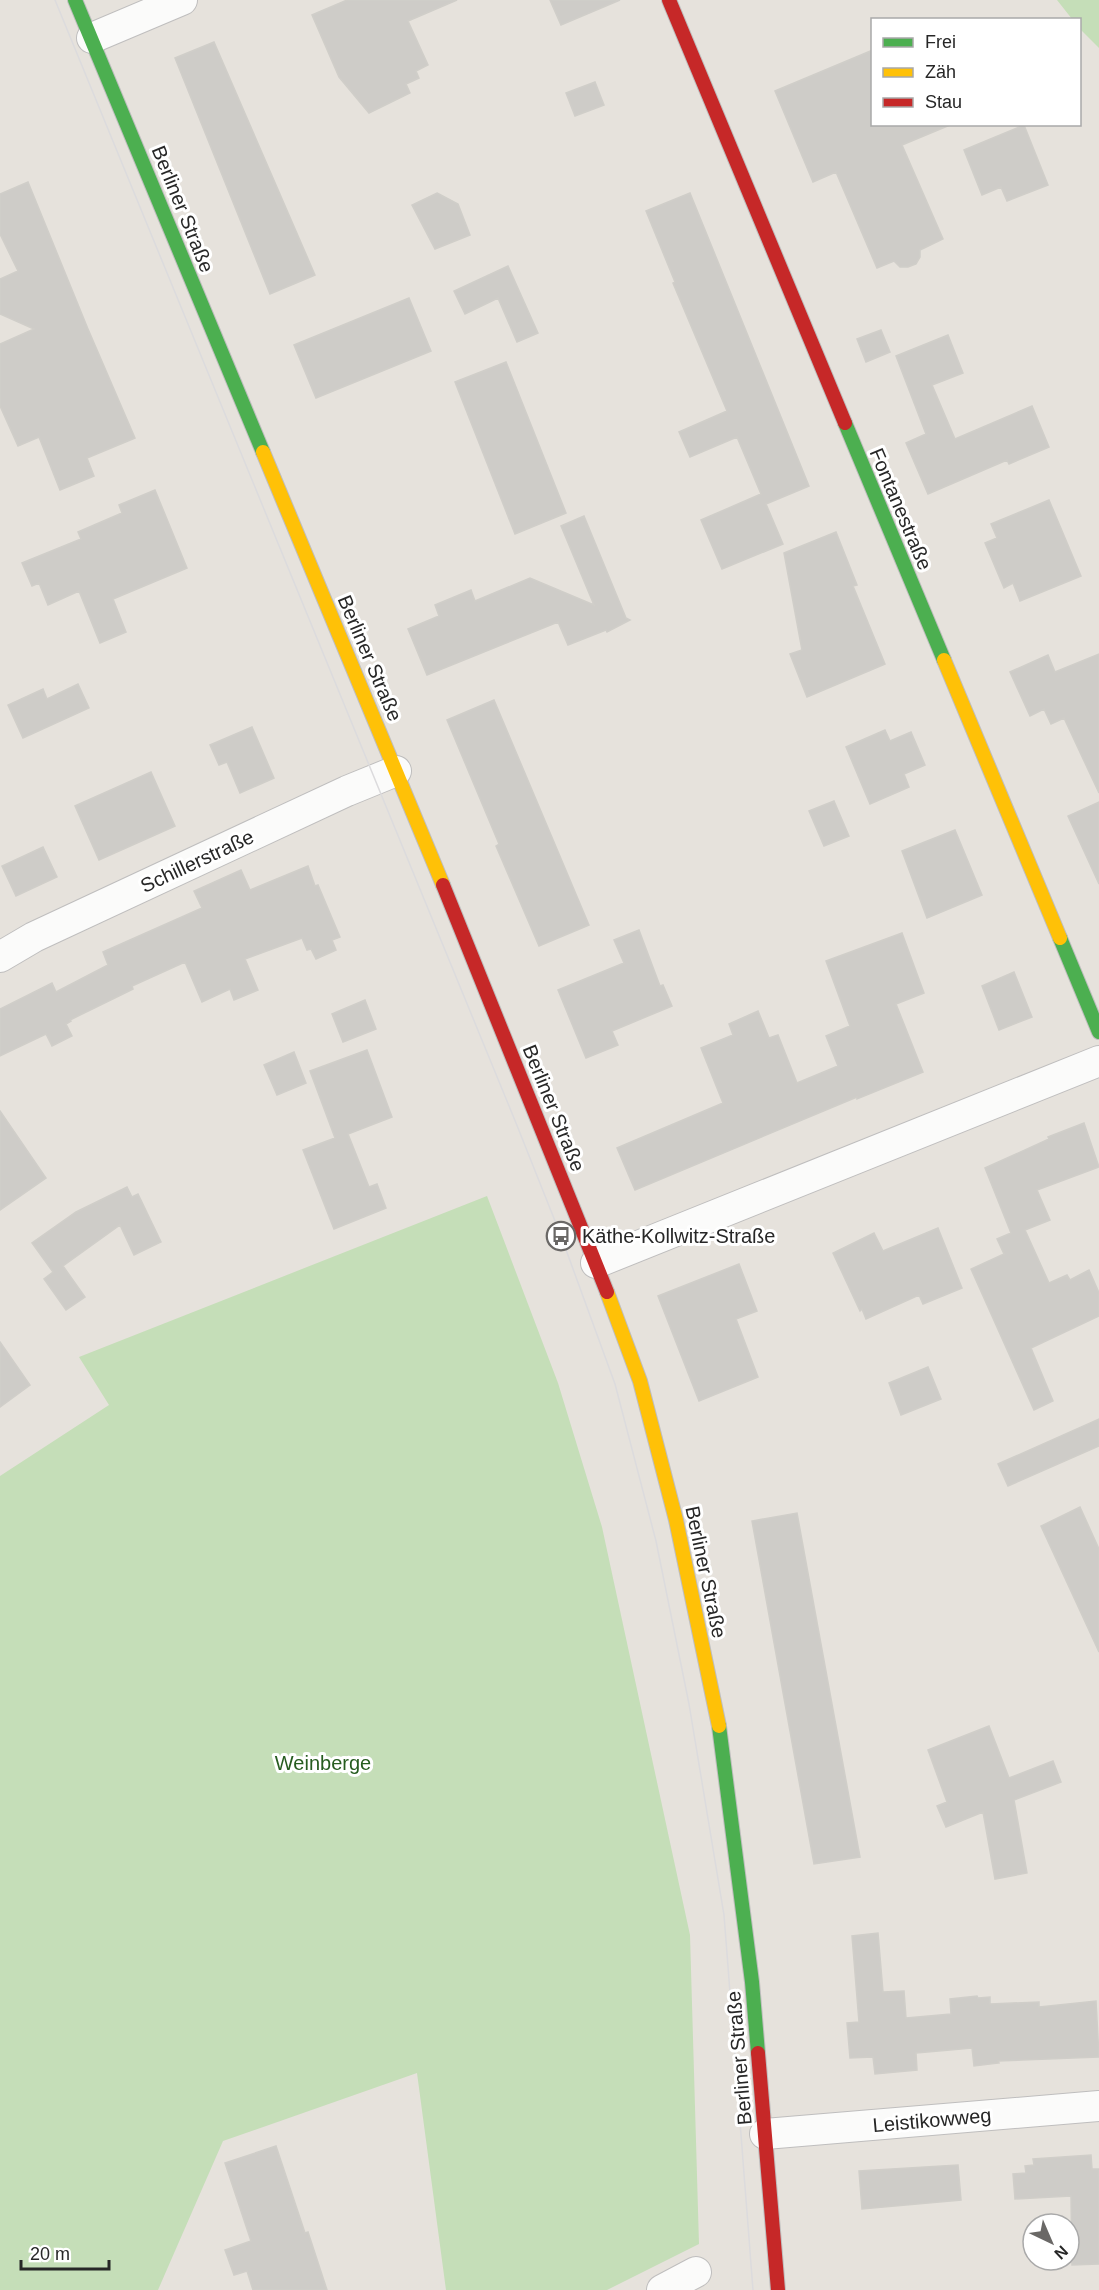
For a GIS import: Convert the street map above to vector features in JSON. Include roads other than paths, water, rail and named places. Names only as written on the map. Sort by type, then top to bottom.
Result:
[{"type":"street","name":"Berliner Straße","points":[[75,0],[396,771],[596,1263],[640,1382],[676,1520],[718,1723],[752,1982],[778,2290]]},
{"type":"street","points":[[92,38],[182,0]]},
{"type":"street","name":"Fontanestraße","points":[[669,0],[1099,1032]]},
{"type":"street","name":"Schillerstraße","points":[[0,957],[45,932],[347,791],[396,771]]},
{"type":"street","points":[[596,1263],[1099,1061]]},
{"type":"street","name":"Leistikowweg","points":[[765,2134],[1099,2106]]},
{"type":"street","points":[[662,2290],[696,2272]]},
{"type":"tram line","points":[[55,0],[516,1123],[561,1236],[615,1384],[656,1541],[689,1704],[724,1915],[753,2290]]},
{"type":"place","name":"Käthe-Kollwitz-Straße","points":[[561,1236]]},
{"type":"park label","name":"Weinberge","points":[[323,1763]]}]
